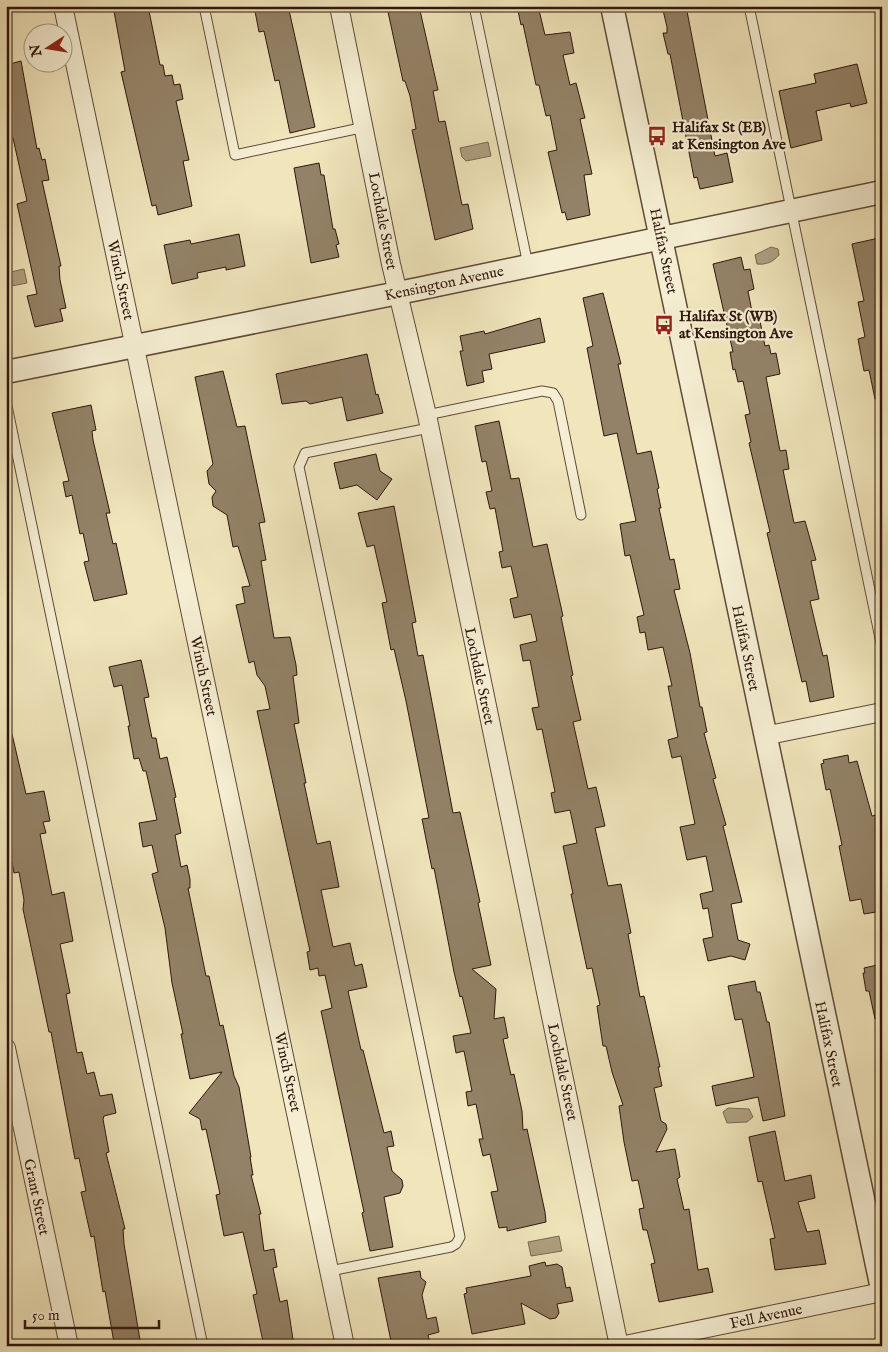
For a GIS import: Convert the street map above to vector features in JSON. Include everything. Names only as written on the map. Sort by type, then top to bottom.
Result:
[{"type":"street","name":"Winch Street","points":[[63,6],[345,1346]]},
{"type":"street","name":"Lochdale Street","points":[[339,6],[398,293],[428,422],[620,1346]]},
{"type":"street","name":"Halifax Street","points":[[612,6],[882,1290]]},
{"type":"street","name":"Kensington Avenue","points":[[6,372],[398,293],[882,192]]},
{"type":"street","points":[[764,736],[882,712]]},
{"type":"street","name":"Grant Street","points":[[6,1048],[69,1346]]},
{"type":"street","name":"Fell Avenue","points":[[620,1346],[882,1290]]},
{"type":"lane","points":[[204,6],[235,155],[365,127]]},
{"type":"lane","points":[[474,6],[528,265]]},
{"type":"lane","points":[[750,6],[882,648]]},
{"type":"lane","points":[[330,1270],[451,1247],[456,1244],[460,1237],[298,467],[306,453],[542,391],[553,393],[558,401],[581,515]]},
{"type":"lane","points":[[6,401],[204,1346]]},
{"type":"shaded area","points":[[488,142],[491,156],[466,161],[462,157],[460,148]]},
{"type":"shaded area","points":[[771,247],[778,249],[779,255],[774,260],[757,264],[755,255]]},
{"type":"shaded area","points":[[24,269],[27,283],[6,287],[6,273]]},
{"type":"shaded area","points":[[728,1108],[749,1109],[753,1117],[747,1122],[727,1123],[723,1112]]},
{"type":"shaded area","points":[[559,1236],[562,1251],[531,1256],[528,1242]]},
{"type":"building","points":[[113,6],[148,6],[160,65],[163,65],[165,76],[172,75],[174,85],[180,84],[183,99],[176,101],[189,160],[183,161],[192,206],[158,215],[156,205],[152,206],[121,72],[125,71]]},
{"type":"building","points":[[254,6],[287,6],[315,127],[290,133],[279,80],[275,81],[264,31],[259,32]]},
{"type":"building","points":[[419,6],[438,90],[433,91],[439,122],[445,121],[462,205],[468,204],[473,229],[435,240],[412,130],[416,129],[410,96],[405,81],[403,81],[388,12]]},
{"type":"building","points":[[517,6],[538,6],[545,35],[570,32],[574,53],[563,55],[570,85],[576,83],[585,118],[580,119],[592,174],[584,175],[590,215],[567,220],[565,212],[562,213],[548,152],[557,150],[550,115],[546,116],[539,85],[536,85],[523,24],[521,25]]},
{"type":"building","points":[[662,6],[686,6],[715,156],[727,153],[733,182],[700,189],[697,177],[694,178],[670,54],[668,54],[663,33],[667,33],[667,27]]},
{"type":"building","points":[[21,61],[37,149],[39,148],[42,160],[45,159],[49,180],[42,181],[61,266],[59,266],[60,280],[66,308],[60,309],[63,321],[35,327],[27,296],[37,294],[17,204],[27,201],[13,138],[6,139],[6,65]]},
{"type":"building","points":[[857,64],[867,103],[851,107],[850,103],[816,111],[822,140],[791,148],[779,91],[816,83],[814,74]]},
{"type":"building","points":[[319,163],[321,175],[324,175],[333,229],[335,229],[339,244],[336,245],[339,257],[311,263],[294,168]]},
{"type":"building","points":[[239,234],[245,266],[226,270],[226,267],[197,273],[198,278],[172,284],[164,245],[190,240],[191,244]]},
{"type":"building","points":[[879,238],[882,251],[882,399],[875,399],[869,370],[864,371],[858,339],[865,337],[858,302],[864,301],[852,244]]},
{"type":"building","points":[[741,257],[744,270],[750,269],[754,289],[748,291],[753,317],[759,316],[765,346],[769,345],[771,354],[776,353],[780,374],[766,377],[780,451],[786,450],[789,469],[783,470],[794,523],[805,521],[816,560],[811,561],[819,599],[810,601],[823,656],[827,655],[834,697],[810,702],[806,681],[802,682],[767,533],[770,532],[749,443],[751,442],[745,415],[750,414],[743,381],[738,382],[735,369],[733,370],[730,352],[733,352],[713,264]]},
{"type":"building","points":[[603,293],[621,364],[618,364],[637,454],[651,451],[659,488],[657,489],[661,508],[659,508],[670,560],[674,559],[680,589],[674,590],[690,653],[700,707],[702,707],[707,732],[704,733],[716,778],[713,779],[726,825],[723,826],[742,902],[731,904],[738,940],[750,944],[745,960],[731,956],[708,961],[703,939],[713,937],[708,908],[703,909],[700,894],[713,891],[706,856],[687,860],[680,827],[695,824],[681,756],[672,758],[668,740],[678,737],[668,686],[672,686],[663,647],[648,650],[645,632],[640,633],[637,617],[644,615],[630,555],[625,556],[620,524],[636,521],[617,433],[604,436],[587,348],[593,346],[583,298]]},
{"type":"building","points":[[540,318],[545,342],[489,354],[492,369],[482,371],[484,382],[467,386],[460,351],[463,351],[460,336],[484,331],[485,334]]},
{"type":"building","points":[[367,354],[376,395],[378,394],[383,413],[347,421],[342,397],[310,404],[306,401],[282,404],[276,374]]},
{"type":"building","points":[[223,371],[237,427],[245,426],[265,522],[259,523],[266,560],[261,561],[274,638],[290,637],[296,665],[297,675],[293,676],[299,723],[294,724],[317,844],[330,841],[339,887],[321,890],[333,947],[350,943],[355,966],[362,964],[367,987],[348,991],[361,1050],[363,1050],[384,1133],[391,1131],[394,1146],[387,1147],[392,1171],[402,1180],[403,1186],[400,1193],[384,1197],[393,1247],[370,1251],[362,1213],[364,1212],[321,1011],[332,1008],[325,975],[319,976],[318,968],[310,970],[307,952],[310,951],[257,711],[270,709],[265,686],[257,675],[254,661],[249,663],[236,605],[245,603],[242,587],[250,586],[238,546],[233,547],[227,515],[213,506],[212,497],[216,491],[209,484],[207,471],[213,464],[195,377]]},
{"type":"building","points":[[91,405],[96,430],[92,431],[93,440],[110,513],[106,513],[113,544],[116,543],[127,594],[94,601],[84,562],[89,561],[83,533],[80,534],[72,495],[66,497],[63,482],[69,481],[52,413]]},
{"type":"building","points":[[499,421],[511,479],[519,478],[533,547],[547,544],[563,616],[561,617],[573,675],[571,676],[581,720],[573,722],[588,789],[596,787],[605,826],[595,828],[608,886],[621,884],[631,933],[628,934],[640,997],[644,996],[660,1067],[658,1067],[662,1086],[654,1088],[661,1121],[666,1124],[667,1129],[656,1152],[675,1149],[680,1177],[677,1179],[684,1210],[689,1209],[698,1270],[708,1268],[713,1292],[659,1302],[651,1264],[655,1263],[647,1230],[643,1230],[639,1209],[644,1208],[638,1180],[632,1181],[624,1142],[619,1106],[623,1105],[606,1046],[603,1046],[597,1006],[600,1005],[592,968],[587,969],[571,894],[573,894],[563,846],[577,843],[570,810],[555,813],[551,793],[555,792],[542,729],[537,730],[532,708],[539,707],[530,660],[523,661],[520,645],[537,641],[531,614],[514,618],[510,599],[518,597],[511,566],[502,568],[499,552],[503,551],[495,508],[490,509],[486,492],[492,491],[486,461],[482,462],[475,426]]},
{"type":"building","points":[[376,454],[380,471],[392,479],[377,500],[357,485],[340,489],[334,463]]},
{"type":"building","points":[[394,506],[416,622],[412,623],[418,656],[423,655],[453,813],[460,812],[480,902],[478,903],[491,965],[472,969],[496,989],[494,1019],[504,1017],[508,1038],[503,1039],[511,1075],[514,1074],[522,1111],[523,1130],[527,1129],[545,1212],[546,1222],[507,1231],[507,1227],[499,1228],[491,1192],[498,1191],[490,1154],[483,1156],[479,1139],[483,1139],[476,1104],[468,1106],[466,1092],[472,1091],[464,1051],[456,1053],[453,1036],[471,1033],[454,972],[434,868],[432,869],[422,819],[429,818],[406,701],[394,649],[391,650],[382,603],[387,602],[374,545],[367,547],[358,513]]},
{"type":"building","points":[[141,660],[149,697],[144,698],[152,738],[156,738],[160,759],[167,757],[176,797],[174,798],[181,833],[175,835],[181,867],[187,865],[190,879],[190,888],[188,888],[206,976],[209,976],[220,1026],[223,1025],[234,1076],[239,1087],[251,1157],[253,1175],[251,1175],[261,1214],[259,1214],[264,1251],[274,1249],[277,1267],[273,1268],[280,1302],[287,1300],[294,1346],[264,1346],[253,1295],[257,1294],[243,1232],[224,1236],[216,1195],[220,1194],[206,1129],[202,1130],[200,1119],[189,1113],[222,1072],[190,1079],[172,983],[165,928],[152,874],[158,872],[152,845],[143,847],[139,823],[157,820],[146,771],[143,771],[139,758],[134,759],[122,685],[114,687],[109,667]]},
{"type":"building","points":[[12,734],[26,794],[44,791],[50,821],[43,822],[46,833],[40,834],[52,895],[64,892],[73,941],[60,944],[70,993],[66,994],[77,1053],[82,1052],[87,1074],[94,1072],[100,1096],[112,1094],[116,1113],[104,1116],[103,1119],[109,1152],[106,1153],[125,1229],[123,1229],[124,1244],[141,1346],[117,1346],[117,1342],[114,1343],[94,1236],[91,1237],[81,1192],[86,1191],[79,1158],[75,1159],[51,1032],[49,1032],[23,909],[24,900],[19,872],[14,873],[9,847],[6,822],[6,735]]},
{"type":"building","points":[[848,755],[849,763],[857,761],[872,816],[877,815],[881,830],[876,831],[882,862],[882,911],[864,914],[861,899],[850,901],[839,846],[842,845],[830,789],[826,790],[821,764],[824,763],[823,760]]},
{"type":"building","points":[[882,964],[882,1018],[875,1019],[869,991],[866,991],[863,973],[865,973],[864,968]]},
{"type":"building","points":[[755,981],[757,992],[760,992],[767,1022],[769,1022],[785,1116],[763,1121],[758,1097],[716,1106],[712,1086],[754,1077],[742,1019],[735,1020],[728,986]]},
{"type":"building","points":[[775,1131],[785,1181],[811,1175],[815,1198],[798,1202],[807,1232],[819,1230],[826,1264],[775,1270],[770,1239],[775,1238],[762,1181],[758,1182],[749,1137]]},
{"type":"building","points":[[545,1262],[546,1266],[557,1264],[562,1267],[566,1288],[570,1287],[573,1301],[557,1304],[559,1313],[556,1318],[550,1319],[521,1303],[525,1324],[472,1334],[464,1294],[467,1293],[466,1288],[531,1276],[529,1266]]},
{"type":"building","points":[[420,1271],[421,1278],[426,1282],[422,1295],[427,1319],[436,1317],[439,1332],[428,1335],[430,1343],[392,1346],[378,1278]]},
{"type":"place","name":"Halifax St (EB) at Kensington Ave","points":[[657,136]]},
{"type":"place","name":"Halifax St (WB) at Kensington Ave","points":[[664,325]]}]
